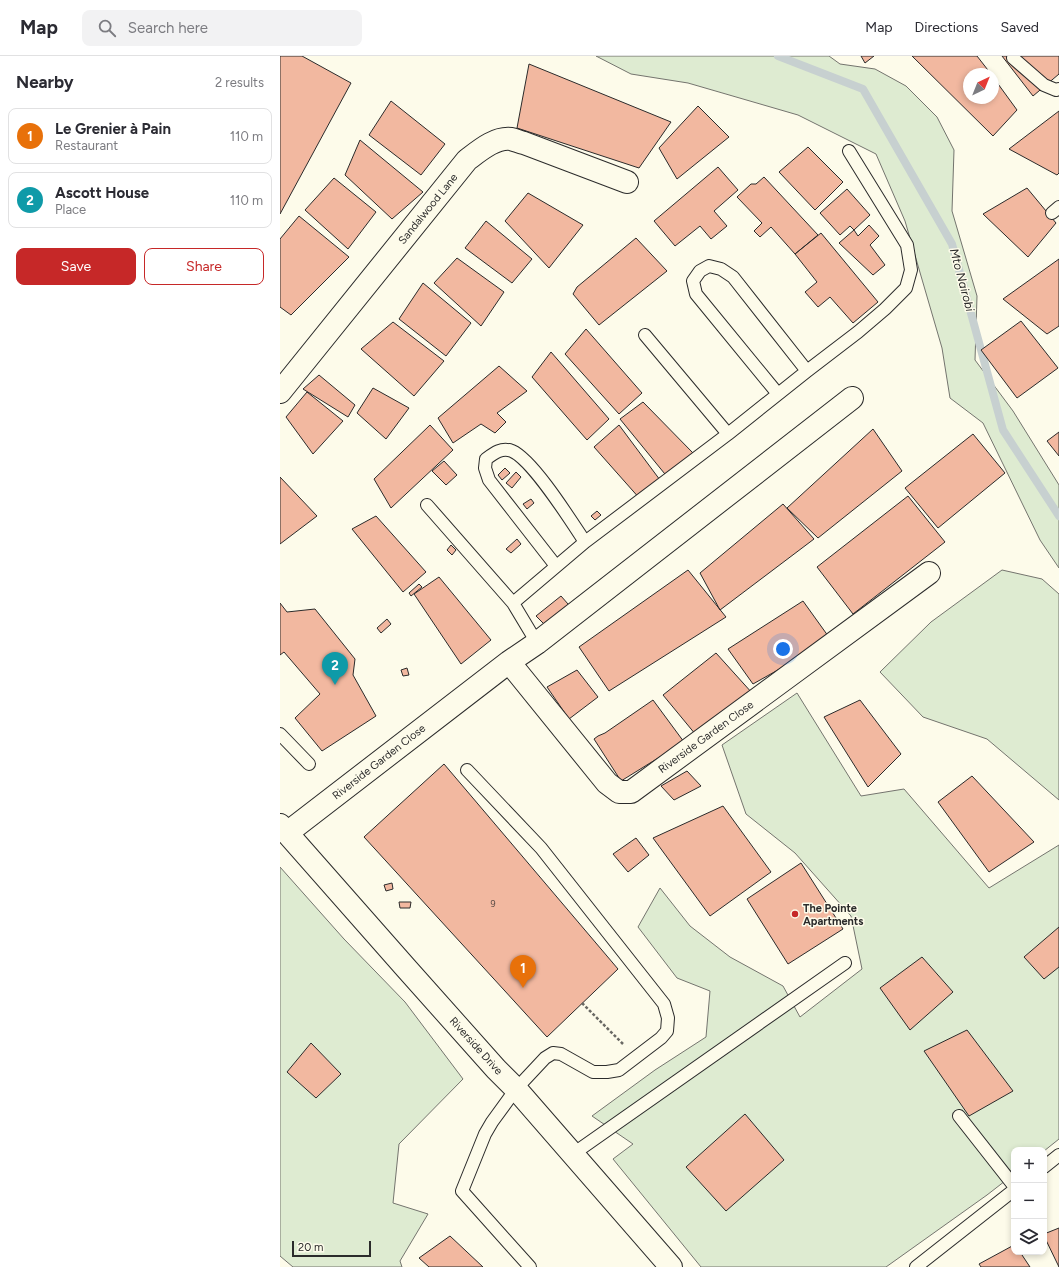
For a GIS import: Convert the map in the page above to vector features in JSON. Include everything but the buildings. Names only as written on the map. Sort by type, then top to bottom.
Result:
[{"type":"street","name":"Sandalwood Lane","points":[[280,392],[467,160],[484,147],[499,141],[510,139],[627,182]]},
{"type":"street","name":"Riverside Garden Close","points":[[284,829],[537,642],[852,398]]},
{"type":"street","name":"Riverside Garden Close","points":[[509,662],[607,782],[619,792],[631,792],[929,572]]},
{"type":"street","name":"Riverside Drive","points":[[284,829],[411,974],[496,1069],[516,1089],[671,1267]]},
{"type":"lane","points":[[1012,58],[1044,86],[1056,90],[1059,89]]},
{"type":"lane","points":[[513,603],[586,542],[728,434],[858,332],[906,288],[911,270],[907,245],[849,151]]},
{"type":"lane","points":[[778,394],[696,294],[693,281],[700,271],[709,266],[721,269],[733,277],[808,371]]},
{"type":"lane","points":[[645,335],[728,434]]},
{"type":"lane","points":[[556,566],[489,480],[485,468],[486,459],[498,450],[511,450],[522,458],[539,476],[586,542]]},
{"type":"lane","points":[[427,505],[513,603],[537,642]]},
{"type":"lane","points":[[280,734],[309,764]]},
{"type":"lane","points":[[468,770],[541,848],[664,1004],[668,1018],[667,1031],[661,1038],[619,1070],[593,1072],[561,1054],[553,1054],[545,1058],[516,1089],[485,1134],[462,1191],[530,1267]]},
{"type":"lane","points":[[573,1154],[845,963]]},
{"type":"lane","points":[[959,1116],[1012,1183]]},
{"type":"lane","points":[[1047,1165],[1059,1155]]},
{"type":"lane","points":[[916,1267],[1011,1192]]},
{"type":"path","points":[[582,1003],[636,1057]]},
{"type":"green space","points":[[596,56],[829,56],[840,64],[875,69],[906,86],[937,117],[954,150],[952,211],[977,296],[975,360],[1013,411],[1059,485],[1059,568],[1040,540],[983,423],[950,398],[942,348],[905,221],[876,154],[798,115],[688,83],[631,74]]},
{"type":"green space","points":[[1002,570],[1042,579],[1059,594],[1059,800],[987,739],[923,717],[880,672],[931,622]]},
{"type":"green space","points":[[797,693],[861,796],[904,789],[989,888],[1059,845],[1059,1139],[1047,1149],[1047,1147],[1011,1147],[1011,1176],[886,1267],[701,1267],[613,1159],[633,1144],[592,1116],[655,1070],[706,1037],[710,991],[677,978],[638,927],[660,888],[690,926],[730,957],[783,986],[800,1017],[862,969],[851,916],[795,853],[746,814],[722,745]]},
{"type":"green space","points":[[280,867],[344,939],[405,1002],[463,1079],[399,1144],[393,1203],[428,1214],[400,1261],[402,1267],[293,1267],[280,1256]]},
{"type":"waterway","name":"Mto Nairobi","points":[[778,56],[863,89],[952,244],[1003,430],[1059,516]]},
{"type":"place","name":"Ascott House","points":[[335,685]]},
{"type":"place","name":"The Pointe Apartments","points":[[795,914]]},
{"type":"place","name":"Le Grenier à Pain","points":[[523,988]]}]
